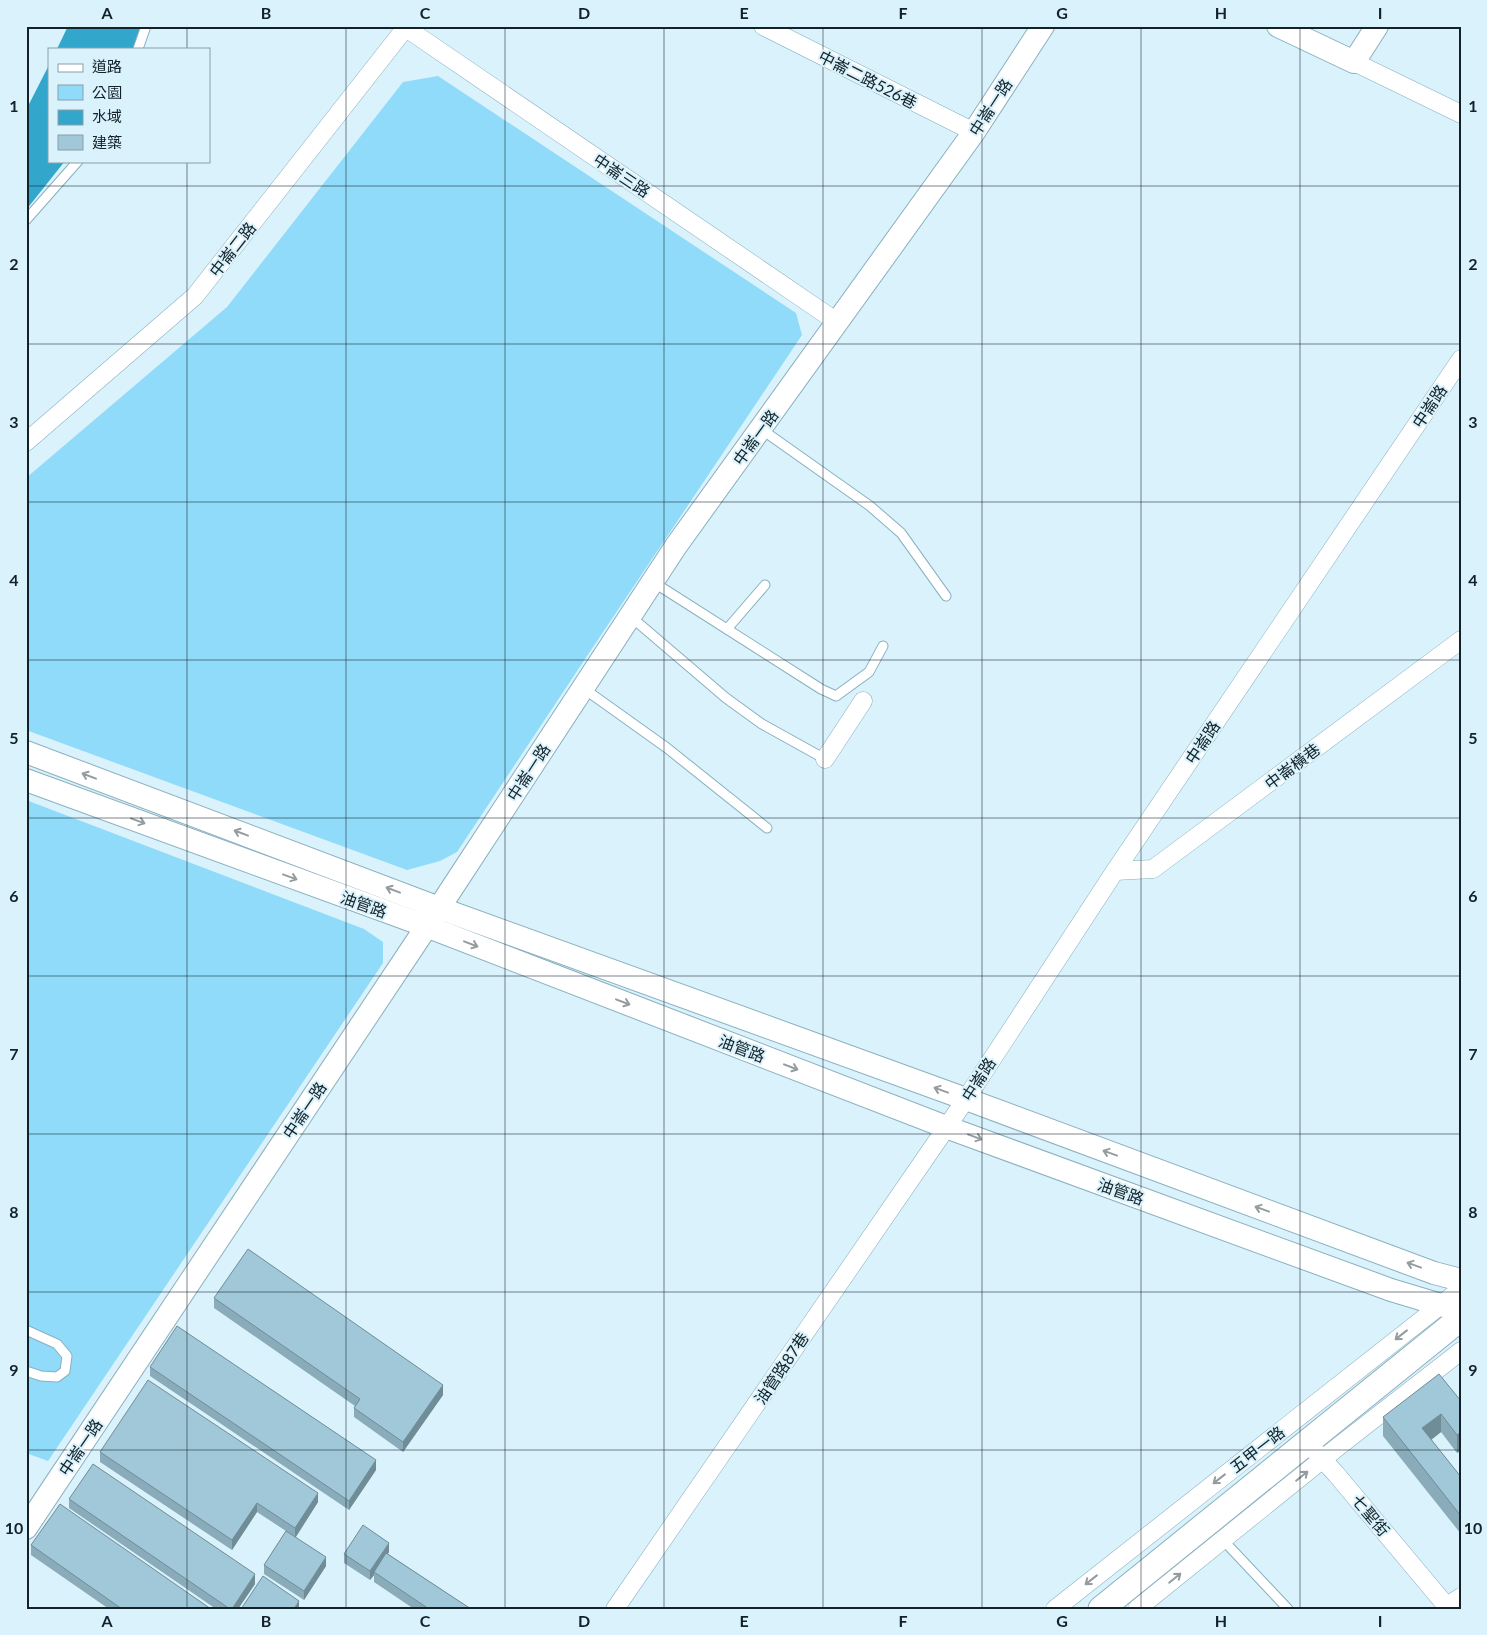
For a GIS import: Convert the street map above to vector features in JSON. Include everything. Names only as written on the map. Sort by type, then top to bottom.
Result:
[{"type":"main road","name":"五甲一路","points":[[1101,1609],[1315,1451],[1461,1318]]},
{"type":"street","name":"中崙二路526巷","points":[[763,26],[974,132]]},
{"type":"street","points":[[1278,26],[1461,114]]},
{"type":"street","points":[[1354,62],[1376,26]]},
{"type":"street","name":"中崙三路","points":[[406,27],[837,322]]},
{"type":"street","name":"中崙二路","points":[[26,442],[195,296],[406,27]]},
{"type":"street","name":"中崙一路","points":[[26,1528],[439,908],[676,546],[974,132],[1040,27]]},
{"type":"street","name":"中崙路","points":[[946,1127],[1115,871],[1461,359]]},
{"type":"street","name":"中崙橫巷","points":[[1115,871],[1153,869],[1461,640]]},
{"type":"street","points":[[825,759],[863,701]]},
{"type":"street","name":"油管路","points":[[26,752],[439,908],[966,1099],[1434,1272],[1461,1280]]},
{"type":"street","name":"油管路","points":[[26,780],[426,926],[946,1127],[1391,1290],[1450,1308]]},
{"type":"street","name":"油管路87巷","points":[[615,1609],[946,1127]]},
{"type":"street","name":"五甲一路","points":[[1055,1609],[1290,1423],[1450,1308],[1461,1289]]},
{"type":"street","name":"五甲一路","points":[[1137,1609],[1223,1540],[1315,1451],[1461,1351]]},
{"type":"street","name":"七聖街","points":[[1290,1423],[1452,1604]]},
{"type":"lane","points":[[138,48],[146,26]]},
{"type":"lane","points":[[26,220],[77,162]]},
{"type":"lane","points":[[761,429],[870,506],[901,533],[946,596]]},
{"type":"lane","points":[[653,582],[820,689],[836,696],[869,672],[883,646]]},
{"type":"lane","points":[[727,629],[765,585]]},
{"type":"lane","points":[[630,616],[726,698],[762,724],[825,759]]},
{"type":"lane","points":[[583,688],[667,748],[767,828]]},
{"type":"lane","points":[[26,1330],[57,1344],[67,1356],[64,1371],[57,1377],[41,1376],[26,1371]]},
{"type":"lane","points":[[1223,1540],[1288,1609]]},
{"type":"green space","points":[[438,76],[796,313],[802,335],[457,852],[440,861],[407,870],[26,730],[26,478],[227,307],[403,82]]},
{"type":"green space","points":[[26,800],[364,929],[383,942],[383,963],[48,1461],[26,1453]]},
{"type":"water","points":[[68,26],[147,26],[139,48],[57,48]]},
{"type":"water","points":[[48,67],[48,162],[64,162],[26,210],[26,110]]},
{"type":"building","points":[[248,1249],[443,1385],[403,1442],[354,1408],[360,1399],[214,1298]]},
{"type":"building","points":[[177,1326],[376,1460],[349,1501],[150,1367]]},
{"type":"building","points":[[1439,1374],[1461,1401],[1461,1432],[1457,1435],[1441,1414],[1422,1428],[1461,1477],[1461,1516],[1383,1417]]},
{"type":"building","points":[[148,1380],[318,1493],[295,1528],[257,1503],[232,1540],[100,1452]]},
{"type":"building","points":[[93,1464],[255,1574],[232,1609],[69,1499]]},
{"type":"building","points":[[60,1504],[211,1609],[122,1609],[31,1545]]},
{"type":"building","points":[[363,1525],[389,1543],[370,1571],[344,1554]]},
{"type":"building","points":[[286,1531],[326,1557],[304,1591],[264,1565]]},
{"type":"building","points":[[386,1553],[471,1609],[429,1609],[374,1572]]},
{"type":"building","points":[[263,1576],[299,1601],[294,1609],[241,1609]]}]
